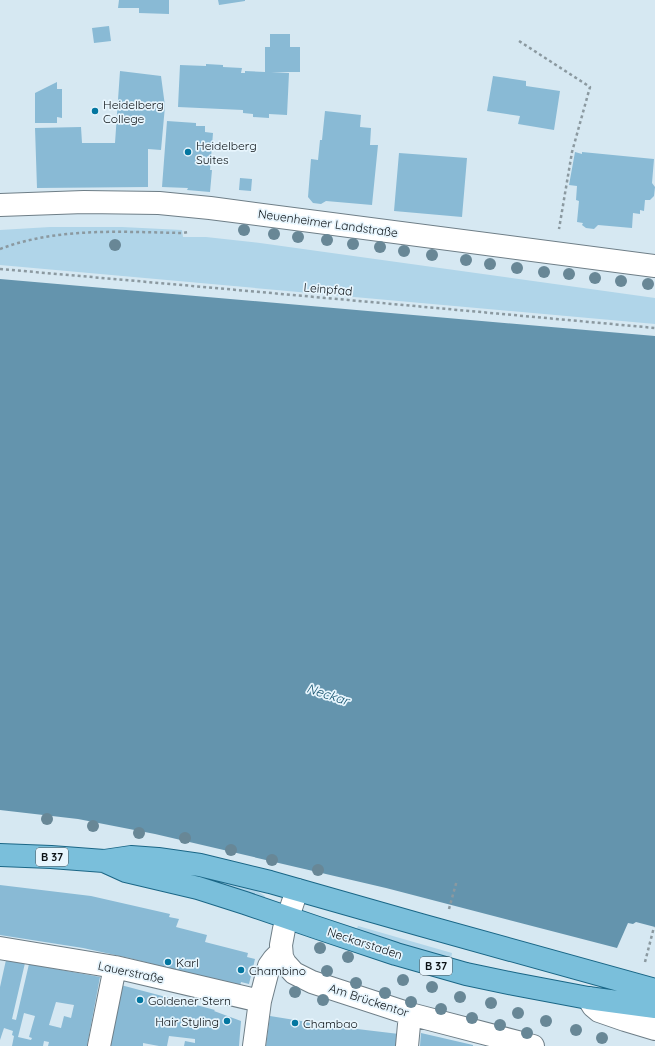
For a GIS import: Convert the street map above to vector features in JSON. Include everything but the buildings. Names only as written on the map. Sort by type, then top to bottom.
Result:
[{"type":"main road","name":"Neckarstaden","points":[[0,855],[104,861],[131,857],[200,865],[270,882],[428,928],[655,990]]},
{"type":"main road","name":"Neckarstaden","points":[[104,861],[126,871],[198,888],[396,954],[466,974],[588,998],[655,1007]]},
{"type":"street","name":"Neuenheimer Landstraße","points":[[0,205],[84,202],[159,203],[210,208],[655,266]]},
{"type":"street","points":[[254,1046],[259,1010],[269,966],[281,952],[284,929],[297,890]]},
{"type":"street","name":"Lauerstraße","points":[[0,948],[115,967],[259,1010]]},
{"type":"street","name":"Am Brückentor","points":[[281,952],[285,963],[289,968],[304,979],[410,1014],[533,1046]]},
{"type":"street","points":[[98,1046],[115,967]]},
{"type":"street","points":[[588,998],[593,1006],[599,1011],[655,1029]]},
{"type":"street","points":[[408,1042],[410,1014]]},
{"type":"path","points":[[519,41],[590,87],[572,152],[562,210]]},
{"type":"path","points":[[0,249],[36,239],[86,233],[114,231],[183,233],[199,230],[207,227],[210,208]]},
{"type":"path","name":"Leinpfad","points":[[0,269],[655,328]]},
{"type":"path","points":[[448,912],[457,880]]},
{"type":"path","points":[[644,967],[654,927]]},
{"type":"shaded area","points":[[50,227],[122,227],[182,230],[183,237],[206,237],[260,243],[655,298],[655,324],[0,265],[0,230]]},
{"type":"shaded area","points":[[171,869],[251,887],[265,896],[264,899]]},
{"type":"shaded area","points":[[358,926],[452,953],[451,959],[356,931]]},
{"type":"water","name":"Neckar","points":[[0,279],[655,336],[655,927],[636,922],[633,924],[628,923],[617,948],[386,888],[155,834],[78,819],[0,810]]},
{"type":"place","name":"Heidelberg College","points":[[95,111]]},
{"type":"place","name":"Heidelberg Suites","points":[[188,152]]},
{"type":"place","name":"Karl","points":[[168,962]]},
{"type":"place","name":"Chambino","points":[[241,970]]},
{"type":"place","name":"Goldener Stern","points":[[140,1000]]},
{"type":"place","name":"Hair Styling","points":[[227,1021]]},
{"type":"place","name":"Chambao","points":[[295,1023]]}]
